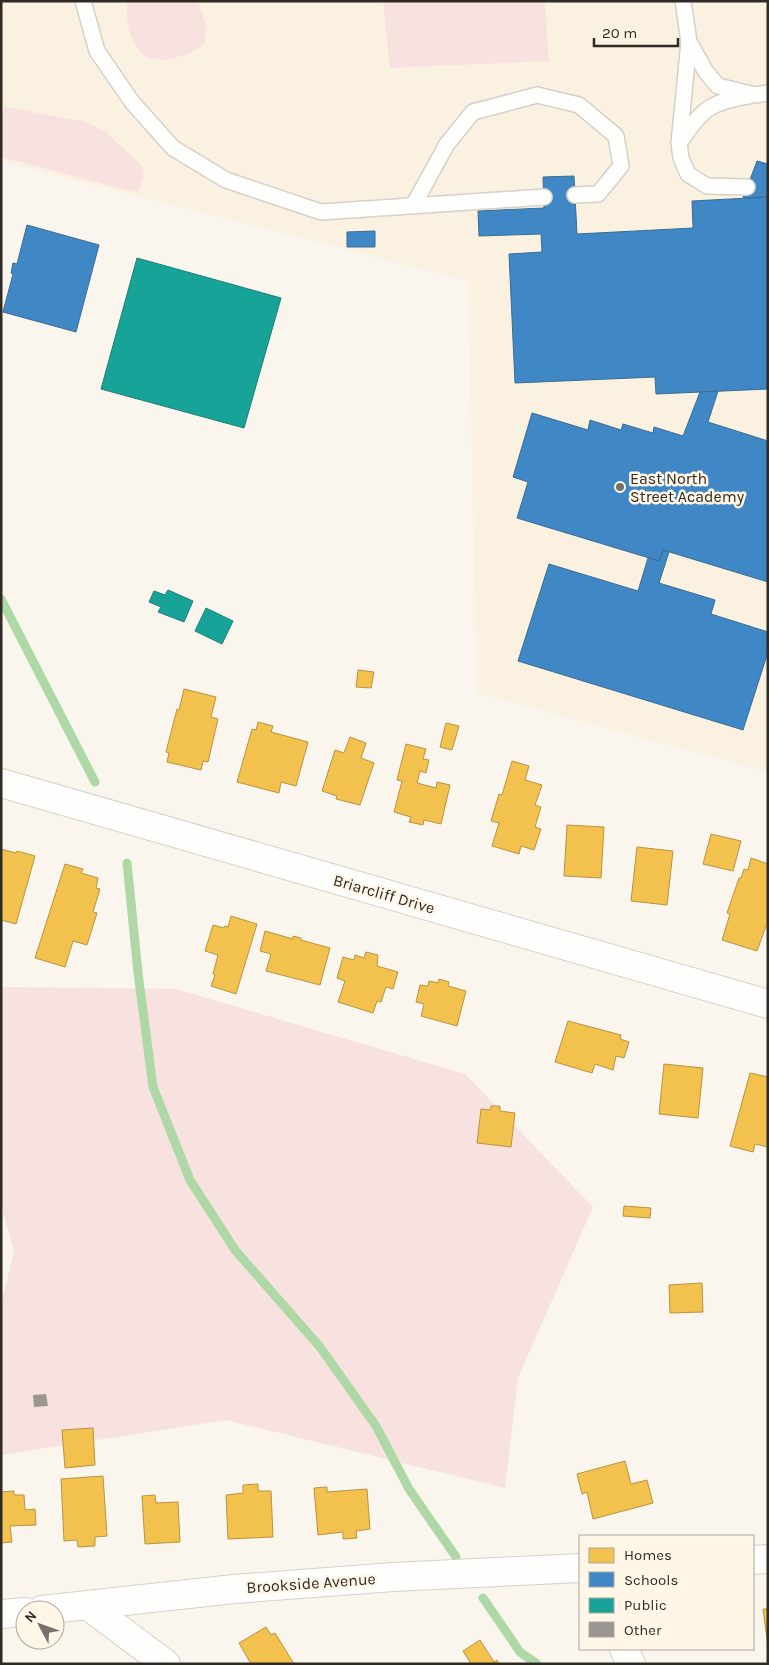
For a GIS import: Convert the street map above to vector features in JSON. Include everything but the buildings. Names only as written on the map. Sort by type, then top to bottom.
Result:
[{"type":"street","name":"Briarcliff Drive","points":[[1,783],[768,1004]]},
{"type":"street","points":[[754,1560],[768,1559]]},
{"type":"street","name":"Brookside Avenue","points":[[65,1607],[274,1586],[393,1577],[579,1568]]},
{"type":"street","points":[[88,1604],[166,1664]]},
{"type":"street","points":[[1,1614],[15,1613]]},
{"type":"street","points":[[624,1650],[631,1664]]},
{"type":"lane","points":[[83,1],[97,51],[132,102],[173,148],[226,180],[321,212],[544,197]]},
{"type":"lane","points":[[683,1],[689,42],[679,143],[681,158],[688,174],[707,186],[747,187]]},
{"type":"lane","points":[[689,42],[706,72],[718,86],[761,94]]},
{"type":"lane","points":[[679,143],[703,111],[729,99],[761,94]]},
{"type":"lane","points":[[413,206],[447,144],[473,112],[537,95],[579,105],[616,136],[621,166],[598,194],[575,195]]},
{"type":"shaded area","name":"East North Street Academy","points":[[1,1],[768,1],[768,772],[477,693],[468,281],[1,161]]},
{"type":"shaded area","points":[[127,1],[198,1],[206,25],[205,42],[199,48],[186,55],[164,60],[152,59],[136,47],[131,37],[128,26]]},
{"type":"shaded area","points":[[383,1],[545,1],[549,61],[390,68]]},
{"type":"shaded area","points":[[4,107],[83,121],[105,131],[142,166],[144,175],[138,193],[1,157],[1,117]]},
{"type":"shaded area","points":[[1,987],[176,989],[465,1074],[593,1207],[518,1378],[505,1488],[226,1420],[1,1455],[1,1306],[14,1251],[1,1205]]},
{"type":"waterway","points":[[1,599],[95,782]]},
{"type":"waterway","points":[[127,863],[138,973],[153,1087],[190,1180],[235,1250],[320,1347],[376,1426],[409,1489],[456,1557]]},
{"type":"waterway","points":[[483,1598],[520,1652],[537,1664]]},
{"type":"place","name":"East North Street Academy","points":[[620,487]]}]
